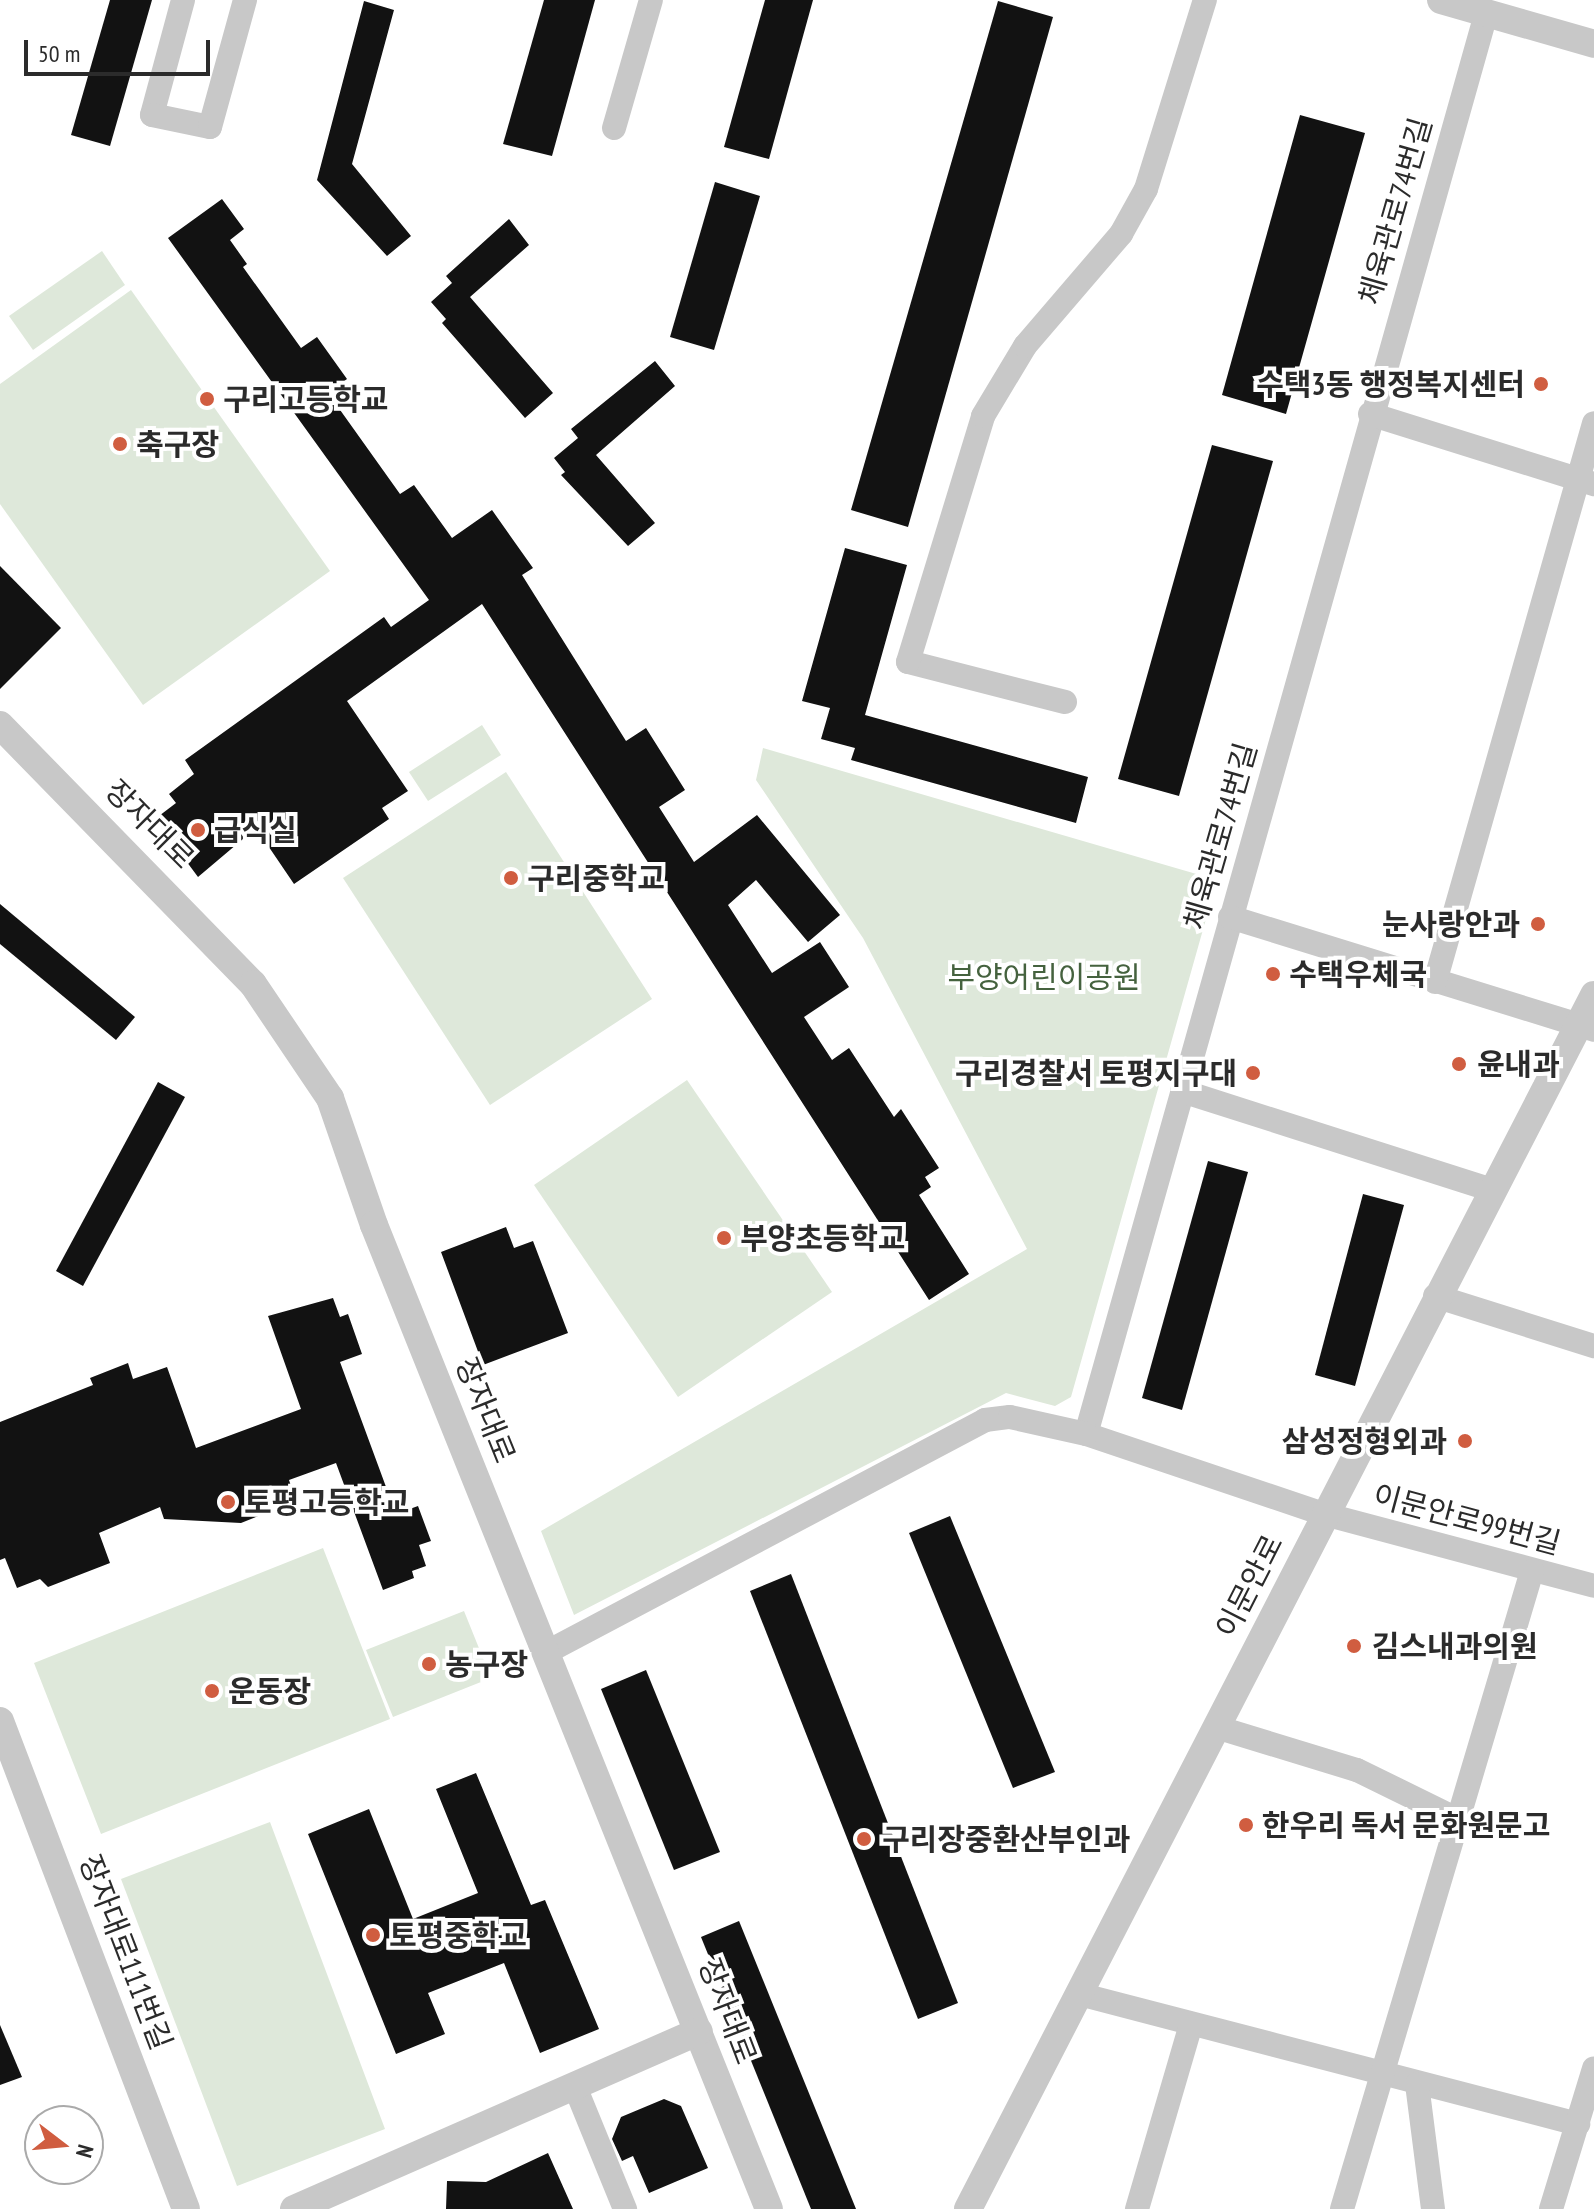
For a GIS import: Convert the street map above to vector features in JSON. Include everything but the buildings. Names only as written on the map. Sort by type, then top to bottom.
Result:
[{"type":"street","points":[[183,0],[152,115],[210,127],[245,0]]},
{"type":"street","points":[[614,128],[651,0]]},
{"type":"street","points":[[1065,702],[908,662],[983,416],[1025,346],[1121,234],[1146,189],[1205,0]]},
{"type":"street","points":[[1441,0],[1594,44]]},
{"type":"street","name":"체육관로74번길","points":[[1086,1434],[1370,414],[1486,14]]},
{"type":"street","points":[[1370,414],[1586,482]]},
{"type":"street","points":[[1435,982],[1586,482],[1594,423]]},
{"type":"street","name":"장자대로","points":[[0,725],[243,973],[324,1089],[769,2209]]},
{"type":"street","points":[[1230,917],[1586,1028]]},
{"type":"street","name":"이문안로","points":[[968,2209],[1490,1189],[1586,1028],[1594,995]]},
{"type":"street","points":[[1182,1091],[1490,1189]]},
{"type":"street","points":[[1435,1296],[1594,1346]]},
{"type":"street","points":[[549,1651],[985,1420],[1010,1417],[1086,1434],[1324,1514]]},
{"type":"street","name":"이문안로99번길","points":[[1324,1514],[1594,1586]]},
{"type":"street","points":[[1342,2209],[1532,1571]]},
{"type":"street","name":"장자대로111번길","points":[[0,1721],[186,2209]]},
{"type":"street","points":[[1216,1727],[1357,1770],[1459,1820]]},
{"type":"street","points":[[1079,1994],[1383,2076],[1578,2124]]},
{"type":"street","points":[[1137,2209],[1191,2024]]},
{"type":"street","points":[[294,2209],[576,2089],[699,2031]]},
{"type":"street","points":[[1551,2209],[1594,2068]]},
{"type":"street","points":[[1417,2084],[1433,2209]]},
{"type":"street","points":[[576,2089],[625,2209]]},
{"type":"green space","points":[[102,251],[125,285],[33,350],[9,316]]},
{"type":"green space","name":"축구장","points":[[131,290],[330,571],[143,705],[0,504],[0,384]]},
{"type":"green space","points":[[482,725],[501,755],[428,801],[409,772]]},
{"type":"green space","name":"부양어린이공원","points":[[763,748],[1217,880],[1071,1397],[1055,1406],[1006,1393],[574,1615],[541,1531],[1027,1249],[863,938],[756,780]]},
{"type":"green space","points":[[506,772],[652,999],[490,1105],[343,878]]},
{"type":"green space","points":[[687,1080],[832,1292],[678,1397],[534,1185]]},
{"type":"green space","name":"운동장","points":[[323,1548],[390,1719],[101,1834],[34,1663]]},
{"type":"green space","name":"농구장","points":[[464,1611],[491,1678],[393,1717],[366,1650]]},
{"type":"green space","points":[[270,1822],[385,2129],[237,2186],[121,1879]]},
{"type":"place","name":"수택3동 행정복지센터","points":[[1541,384]]},
{"type":"place","name":"구리고등학교","points":[[207,399]]},
{"type":"place","name":"축구장","points":[[120,444]]},
{"type":"place","name":"급식실","points":[[198,830]]},
{"type":"place","name":"구리중학교","points":[[511,878]]},
{"type":"place","name":"눈사랑안과","points":[[1538,924]]},
{"type":"place","name":"수택우체국","points":[[1273,974]]},
{"type":"place","name":"윤내과","points":[[1459,1064]]},
{"type":"place","name":"구리경찰서 토평지구대","points":[[1253,1073]]},
{"type":"place","name":"부양초등학교","points":[[724,1238]]},
{"type":"place","name":"삼성정형외과","points":[[1465,1441]]},
{"type":"place","name":"토평고등학교","points":[[228,1502]]},
{"type":"place","name":"김스내과의원","points":[[1354,1646]]},
{"type":"place","name":"농구장","points":[[429,1664]]},
{"type":"place","name":"운동장","points":[[212,1691]]},
{"type":"place","name":"한우리 독서 문화원문고","points":[[1246,1825]]},
{"type":"place","name":"구리장중환산부인과","points":[[864,1839]]},
{"type":"place","name":"토평중학교","points":[[373,1935]]}]
